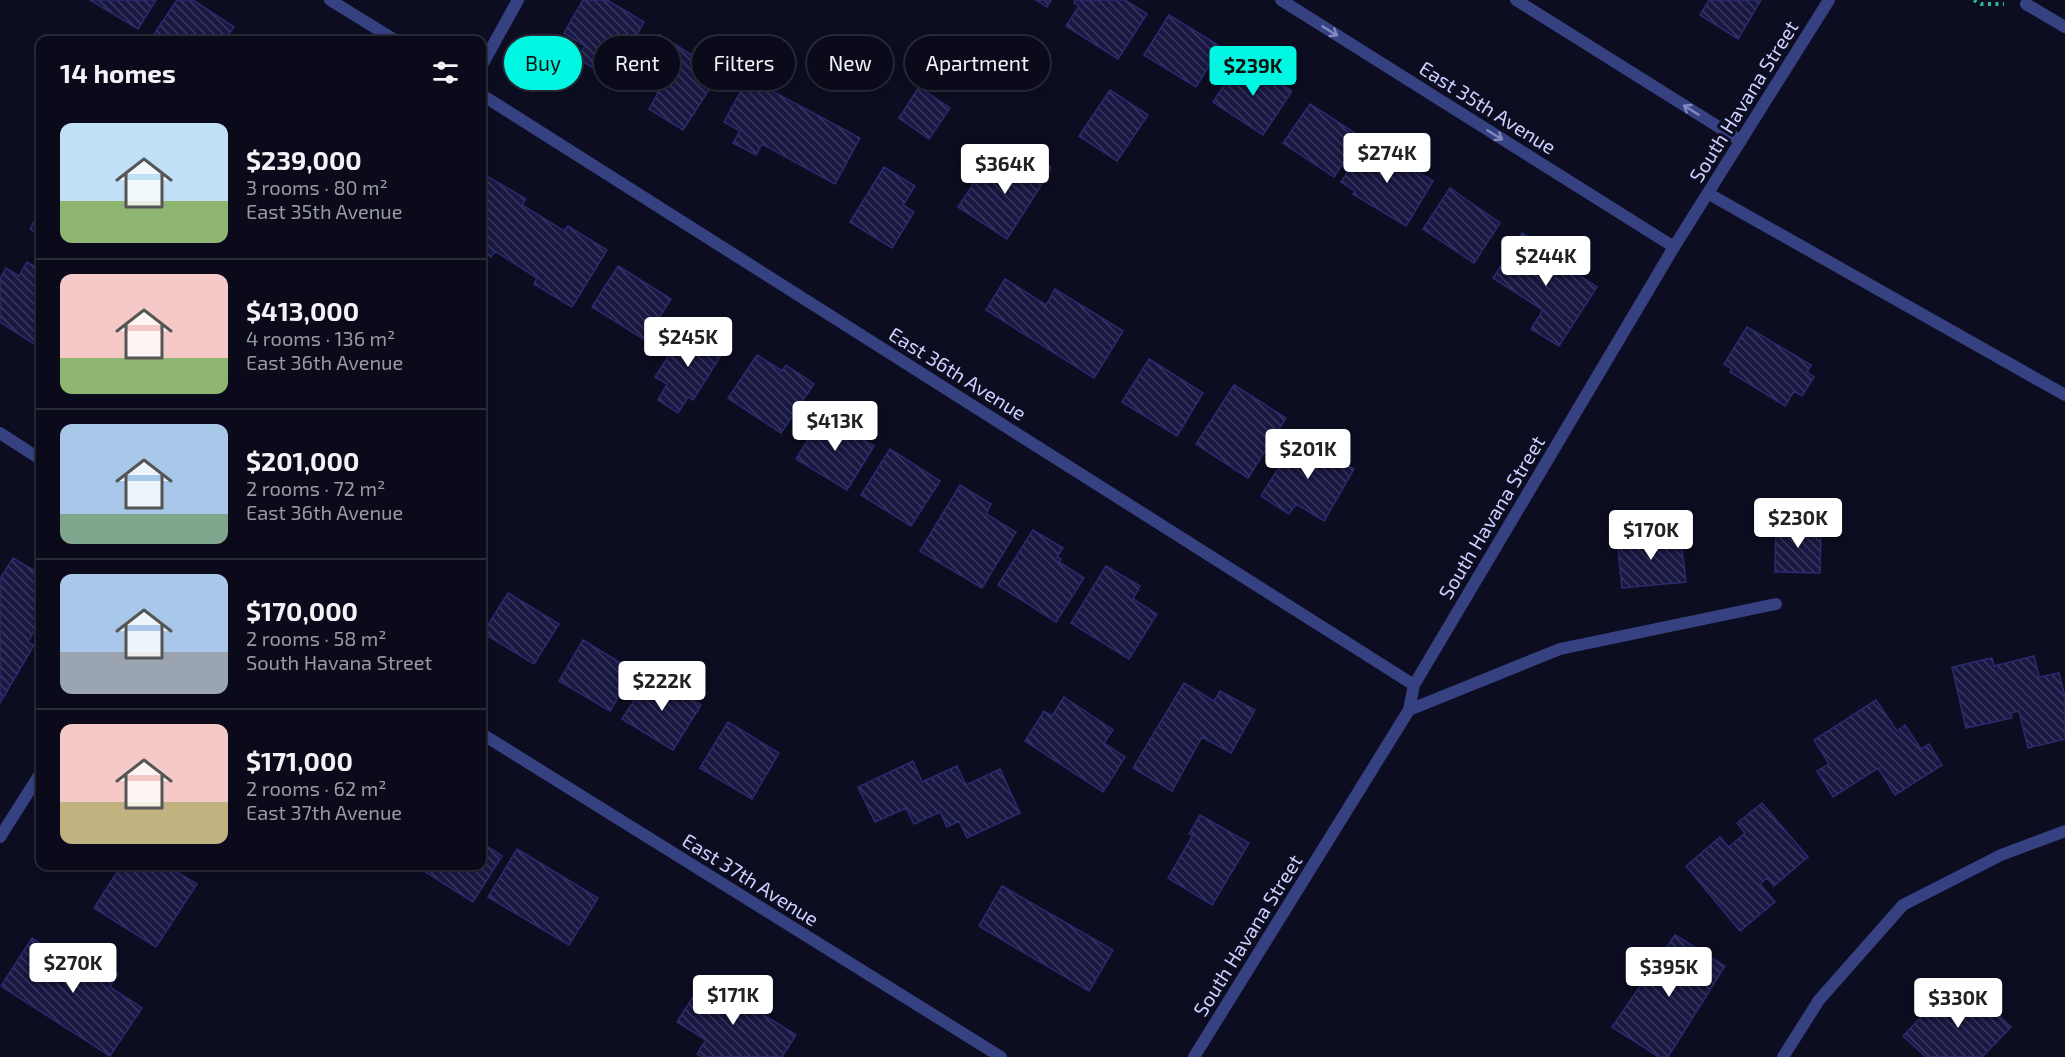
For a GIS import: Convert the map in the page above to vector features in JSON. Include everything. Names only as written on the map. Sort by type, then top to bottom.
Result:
[{"type":"street","points":[[330,0],[388,36]]},
{"type":"street","points":[[486,58],[518,0]]},
{"type":"street","name":"East 35th Avenue","points":[[1281,0],[1674,247]]},
{"type":"street","points":[[1516,0],[1741,141]]},
{"type":"street","name":"South Havana Street","points":[[1194,1057],[1409,710],[1414,685],[1674,247],[1829,0]]},
{"type":"street","points":[[2026,4],[2065,27]]},
{"type":"street","name":"East 36th Avenue","points":[[486,98],[1414,685]]},
{"type":"street","points":[[1709,194],[2065,395]]},
{"type":"street","points":[[0,433],[36,456]]},
{"type":"street","points":[[1409,710],[1560,649],[1776,604]]},
{"type":"street","name":"East 37th Avenue","points":[[486,736],[1001,1057]]},
{"type":"street","points":[[0,837],[36,780]]},
{"type":"street","points":[[1783,1057],[1819,1000],[1903,905],[2001,855],[2065,831]]},
{"type":"building","points":[[90,0],[156,0],[138,29]]},
{"type":"building","points":[[177,0],[193,0],[234,27],[228,36],[157,36],[154,34]]},
{"type":"building","points":[[583,0],[607,0],[644,22],[636,36],[594,36],[594,68],[582,61],[582,50],[585,46],[582,44],[582,36],[569,36],[564,33]]},
{"type":"building","points":[[1036,0],[1051,0],[1047,7]]},
{"type":"building","points":[[1075,0],[1125,0],[1147,14],[1118,59],[1066,26],[1079,6],[1074,3]]},
{"type":"building","points":[[1709,0],[1761,0],[1738,39],[1700,15]]},
{"type":"building","points":[[1169,15],[1221,47],[1196,87],[1144,55]]},
{"type":"building","points":[[680,48],[692,55],[692,90],[709,90],[683,130],[649,109],[658,93],[653,90],[680,90]]},
{"type":"building","points":[[1242,58],[1292,91],[1263,135],[1213,102]]},
{"type":"building","points":[[741,90],[770,90],[860,138],[835,184],[762,144],[756,155],[733,143],[740,131],[724,122]]},
{"type":"building","points":[[917,90],[923,90],[950,108],[929,139],[899,118]]},
{"type":"building","points":[[1110,90],[1148,115],[1117,161],[1079,136]]},
{"type":"building","points":[[1310,104],[1361,137],[1334,177],[1283,143]]},
{"type":"building","points":[[1364,146],[1379,155],[1382,149],[1433,181],[1406,226],[1353,194],[1355,191],[1341,182]]},
{"type":"building","points":[[1031,154],[1051,167],[1007,239],[958,207],[986,165],[1010,180],[1025,157],[1028,159]]},
{"type":"building","points":[[884,167],[915,186],[903,205],[914,212],[892,248],[850,222]]},
{"type":"building","points":[[486,176],[526,199],[522,205],[564,231],[568,226],[607,250],[572,307],[534,284],[537,278],[495,251],[491,257],[486,254]]},
{"type":"building","points":[[1450,188],[1500,223],[1474,263],[1423,229]]},
{"type":"building","points":[[36,218],[36,233],[30,229]]},
{"type":"building","points":[[1522,233],[1573,265],[1570,269],[1597,287],[1559,346],[1531,329],[1543,310],[1493,278]]},
{"type":"building","points":[[27,262],[36,268],[36,345],[0,322],[0,279],[6,268],[19,276]]},
{"type":"building","points":[[618,266],[671,299],[645,340],[592,307]]},
{"type":"building","points":[[1005,279],[1046,305],[1055,289],[1123,331],[1094,378],[986,310]]},
{"type":"building","points":[[692,326],[723,346],[719,353],[721,355],[693,400],[688,397],[678,413],[658,400],[667,384],[655,377],[684,332],[687,334]]},
{"type":"building","points":[[1747,327],[1811,365],[1807,372],[1814,377],[1802,396],[1794,391],[1785,406],[1730,372],[1732,369],[1724,364]]},
{"type":"building","points":[[757,355],[782,371],[786,365],[814,384],[781,433],[728,398]]},
{"type":"building","points":[[1149,359],[1203,393],[1177,436],[1122,402]]},
{"type":"building","points":[[1234,385],[1286,418],[1248,478],[1196,444]]},
{"type":"building","points":[[823,415],[874,446],[847,490],[796,459]]},
{"type":"building","points":[[1299,435],[1354,469],[1324,521],[1296,504],[1289,514],[1261,496]]},
{"type":"building","points":[[890,449],[940,481],[911,526],[861,495]]},
{"type":"building","points":[[960,485],[991,504],[986,514],[1016,532],[982,588],[920,551]]},
{"type":"building","points":[[1776,525],[1821,527],[1820,573],[1775,572]]},
{"type":"building","points":[[1033,530],[1063,548],[1057,557],[1061,559],[1059,562],[1084,578],[1056,622],[998,585]]},
{"type":"building","points":[[1680,533],[1686,582],[1622,588],[1617,539]]},
{"type":"building","points":[[13,558],[36,572],[36,628],[28,642],[34,645],[0,703],[0,579]]},
{"type":"building","points":[[1106,566],[1140,586],[1133,599],[1157,614],[1129,659],[1071,623]]},
{"type":"building","points":[[508,593],[559,624],[534,664],[486,635],[486,628]]},
{"type":"building","points":[[583,640],[634,671],[610,711],[559,681]]},
{"type":"building","points":[[2034,656],[2039,677],[2059,673],[2065,697],[2065,739],[2028,748],[2019,711],[2011,713],[2012,718],[1966,728],[1952,667],[1992,658],[1994,666]]},
{"type":"building","points":[[651,674],[701,705],[673,750],[622,719]]},
{"type":"building","points":[[1184,683],[1214,701],[1220,691],[1255,710],[1231,753],[1202,737],[1172,791],[1133,768]]},
{"type":"building","points":[[1064,697],[1113,730],[1104,743],[1125,757],[1103,792],[1025,741],[1044,711],[1052,716]]},
{"type":"building","points":[[1876,700],[1897,731],[1905,725],[1921,749],[1929,744],[1942,765],[1895,795],[1878,768],[1833,797],[1817,771],[1829,764],[1814,740]]},
{"type":"building","points":[[728,722],[779,753],[752,799],[700,768]]},
{"type":"building","points":[[913,761],[922,782],[957,766],[966,785],[1000,769],[1020,813],[967,838],[959,821],[947,827],[940,812],[914,824],[906,808],[875,822],[858,787]]},
{"type":"building","points":[[1762,803],[1808,857],[1774,886],[1767,878],[1760,884],[1775,902],[1740,931],[1686,866],[1720,837],[1729,847],[1745,833],[1737,823]]},
{"type":"building","points":[[1200,815],[1249,843],[1212,905],[1168,878],[1193,835],[1189,834]]},
{"type":"building","points":[[486,846],[502,856],[473,902],[422,870],[486,870]]},
{"type":"building","points":[[517,849],[598,898],[569,945],[488,897]]},
{"type":"building","points":[[118,870],[174,870],[197,884],[156,947],[94,908]]},
{"type":"building","points":[[1002,886],[1113,950],[1089,991],[979,926]]},
{"type":"building","points":[[1675,935],[1725,966],[1668,1057],[1659,1057],[1612,1027]]},
{"type":"building","points":[[32,938],[64,959],[72,945],[118,974],[110,987],[142,1008],[110,1056],[1,986]]},
{"type":"building","points":[[705,978],[796,1035],[782,1057],[702,1057],[697,1054],[706,1040],[677,1022]]},
{"type":"building","points":[[1967,985],[2011,1027],[1982,1057],[1926,1057],[1903,1036],[1932,1006],[1940,1014]]}]
